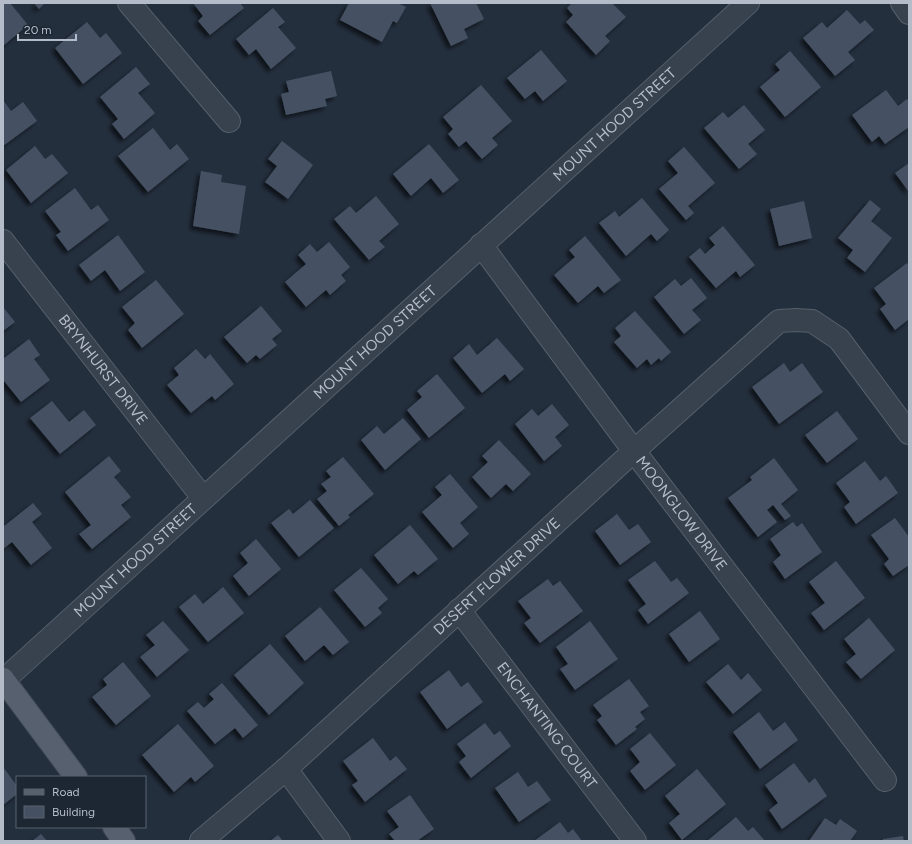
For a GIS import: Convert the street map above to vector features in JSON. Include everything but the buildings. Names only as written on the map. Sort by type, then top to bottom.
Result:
[{"type":"main road","points":[[3,680],[75,776]]},
{"type":"main road","points":[[115,828],[124,841]]},
{"type":"street","points":[[129,3],[229,121]]},
{"type":"street","name":"MOUNT HOOD STREET","points":[[3,680],[748,3]]},
{"type":"street","points":[[902,3],[909,13]]},
{"type":"street","name":"BRYNHURST DRIVE","points":[[3,241],[203,498]]},
{"type":"street","name":"MOONGLOW DRIVE","points":[[481,245],[634,451],[885,780]]},
{"type":"street","name":"DESERT FLOWER DRIVE","points":[[201,841],[286,768],[779,321],[812,321],[839,339],[909,433]]},
{"type":"street","name":"ENCHANTING COURT","points":[[460,610],[635,841]]},
{"type":"street","points":[[286,768],[339,841]]}]
